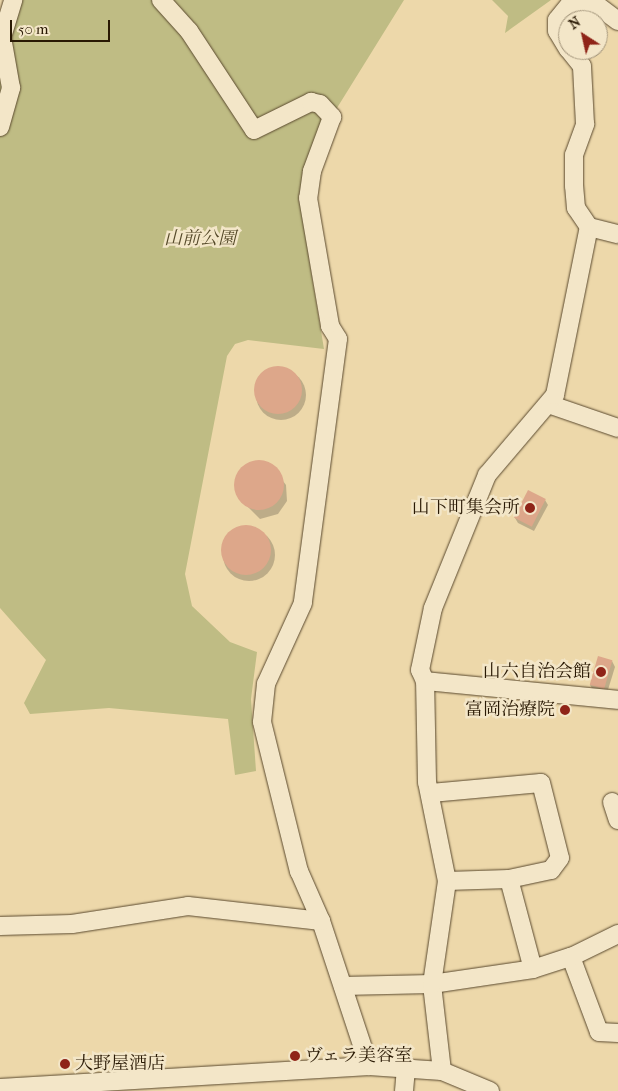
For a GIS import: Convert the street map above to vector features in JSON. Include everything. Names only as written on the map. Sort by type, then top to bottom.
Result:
[{"type":"street","points":[[0,127],[10,88],[2,37],[13,0]]},
{"type":"street","points":[[161,0],[189,31],[254,130],[311,102],[320,104],[332,117],[312,171],[308,198],[330,326],[338,339],[303,603],[268,677],[262,722],[299,871],[321,921],[369,1066]]},
{"type":"street","points":[[565,10],[570,4],[598,6],[603,10]]},
{"type":"street","points":[[558,18],[556,20],[558,32]]},
{"type":"street","points":[[577,60],[582,66],[585,124],[574,155],[576,208],[589,227],[618,234]]},
{"type":"street","points":[[442,1071],[432,984],[447,881],[431,793],[427,782],[425,681],[420,670],[433,608],[474,502],[500,454],[551,405],[589,227]]},
{"type":"street","points":[[551,405],[618,428]]},
{"type":"street","points":[[425,681],[618,700]]},
{"type":"street","points":[[431,793],[541,783],[560,863],[552,870],[509,879],[447,881]]},
{"type":"street","points":[[612,802],[618,820]]},
{"type":"street","points":[[509,879],[533,968]]},
{"type":"street","points":[[0,926],[72,924],[188,906],[321,921]]},
{"type":"street","points":[[343,986],[432,984],[533,968],[570,958],[618,934]]},
{"type":"street","points":[[570,958],[599,1032],[618,1033]]},
{"type":"street","points":[[5,1084],[105,1086],[369,1066],[406,1066],[442,1071],[490,1091]]},
{"type":"street","points":[[404,1091],[406,1066]]},
{"type":"green space","name":"山前公園","points":[[9,0],[404,0],[332,116],[314,164],[309,258],[324,349],[248,340],[235,344],[227,356],[185,574],[192,606],[230,642],[257,652],[251,699],[256,771],[235,775],[228,719],[109,708],[30,714],[24,703],[46,660],[0,608],[0,84],[8,51]]},
{"type":"green space","points":[[492,0],[551,0],[505,33],[508,16]]},
{"type":"building","points":[[278,366],[287,368],[295,373],[300,381],[302,390],[300,399],[295,407],[287,412],[278,414],[269,412],[261,407],[256,399],[254,390],[256,381],[261,373],[269,368]]},
{"type":"building","points":[[259,460],[273,464],[280,471],[284,485],[280,499],[273,506],[259,510],[245,506],[238,499],[234,485],[238,471],[245,464]]},
{"type":"building","name":"山下町集会所","points":[[528,490],[546,499],[532,527],[514,518]]},
{"type":"building","points":[[246,525],[264,532],[271,550],[264,568],[246,575],[228,568],[221,550],[228,532]]},
{"type":"building","name":"山六自治会館","points":[[598,656],[612,660],[604,689],[590,685]]},
{"type":"place","name":"山下町集会所","points":[[530,508]]},
{"type":"place","name":"山六自治会館","points":[[601,672]]},
{"type":"place","name":"富岡治療院","points":[[565,710]]},
{"type":"place","name":"ヴェラ美容室","points":[[295,1056]]},
{"type":"place","name":"大野屋酒店","points":[[65,1064]]}]
